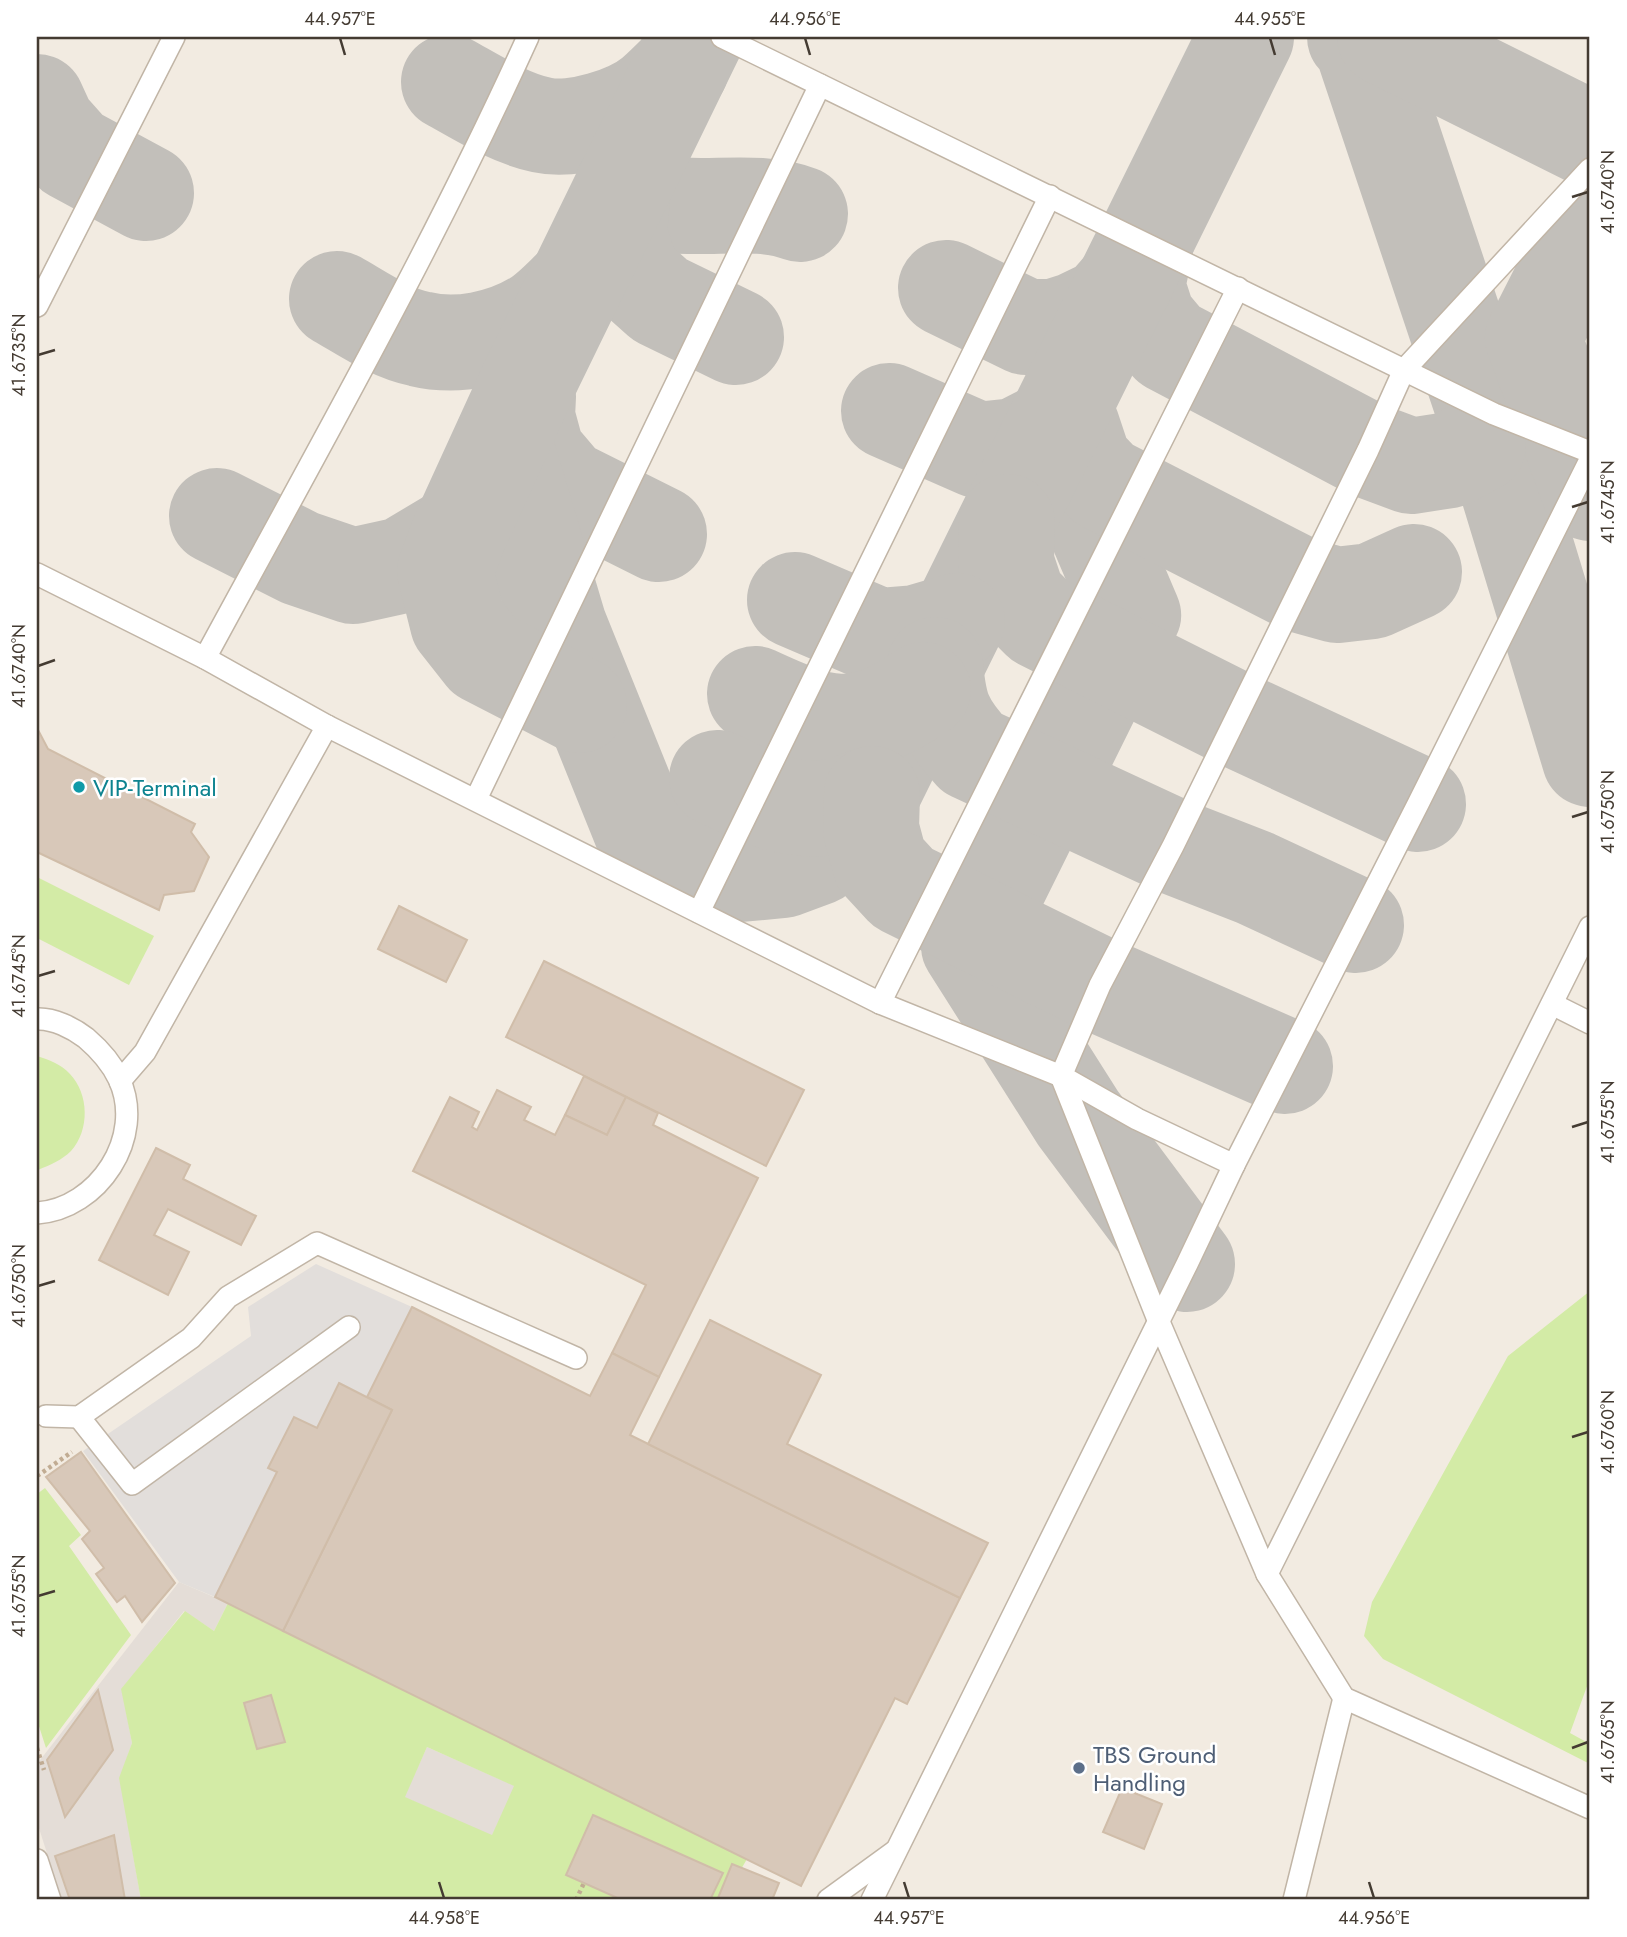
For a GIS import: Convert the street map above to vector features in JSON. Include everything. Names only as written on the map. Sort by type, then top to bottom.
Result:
[{"type":"lane","points":[[37,306],[174,37]]},
{"type":"lane","points":[[205,658],[390,313],[496,108],[528,37]]},
{"type":"lane","points":[[722,37],[1493,414],[1590,452]]},
{"type":"lane","points":[[476,799],[820,85]]},
{"type":"lane","points":[[1590,169],[1404,370],[1362,462],[1173,846],[1100,985],[1060,1076],[1158,1322],[1267,1574],[1344,1698],[1590,1808]]},
{"type":"lane","points":[[699,912],[1050,196]]},
{"type":"lane","points":[[880,1003],[1238,288]]},
{"type":"lane","points":[[872,1900],[1234,1165],[1590,460]]},
{"type":"lane","points":[[37,573],[205,658],[327,726],[880,1003],[1060,1076],[1137,1119],[1234,1165]]},
{"type":"lane","points":[[120,1081],[145,1052],[327,726]]},
{"type":"lane","points":[[1267,1574],[1590,927]]},
{"type":"lane","points":[[1552,1004],[1590,1023]]},
{"type":"lane","points":[[37,1213],[51,1212],[82,1199],[106,1176],[121,1147],[127,1114],[120,1081],[103,1052],[76,1030],[39,1018]]},
{"type":"lane","points":[[40,1417],[79,1417],[191,1338],[228,1297],[317,1243],[576,1358]]},
{"type":"lane","points":[[79,1417],[132,1484],[349,1327]]},
{"type":"lane","points":[[1294,1900],[1344,1698]]},
{"type":"lane","points":[[828,1900],[896,1851]]},
{"type":"lane","points":[[37,1860],[50,1900]]},
{"type":"path","points":[[37,1748],[44,1770]]},
{"type":"path","points":[[576,1900],[584,1883]]},
{"type":"shaded area","points":[[316,1264],[412,1307],[367,1397],[339,1383],[317,1428],[294,1417],[268,1468],[277,1472],[215,1597],[179,1582],[83,1451],[251,1336],[248,1307]]},
{"type":"shaded area","points":[[179,1582],[228,1603],[214,1631],[184,1611],[122,1689],[132,1743],[120,1778],[141,1900],[62,1900],[37,1822],[37,1764]]},
{"type":"shaded area","points":[[427,1747],[515,1786],[492,1836],[404,1797]]},
{"type":"green space","points":[[37,877],[154,936],[129,985],[37,938]]},
{"type":"green space","points":[[37,1056],[59,1065],[70,1074],[81,1092],[85,1112],[82,1133],[71,1151],[60,1160],[38,1170]]},
{"type":"green space","points":[[1590,1291],[1590,1678],[1570,1733],[1590,1744],[1590,1764],[1383,1659],[1364,1636],[1372,1602],[1508,1356]]},
{"type":"green space","points":[[45,1488],[81,1535],[69,1546],[131,1635],[46,1748],[37,1720],[37,1494]]},
{"type":"green space","points":[[228,1603],[747,1859],[723,1900],[710,1900],[722,1873],[594,1815],[566,1875],[622,1900],[141,1900],[119,1778],[132,1743],[121,1689],[185,1611],[214,1631]],"holes":[[[427,1747],[514,1786],[492,1835],[405,1797]]]},
{"type":"building","name":"VIP-Terminal","points":[[37,728],[48,749],[195,824],[191,832],[209,857],[194,891],[164,895],[159,910],[37,852]]},
{"type":"building","points":[[399,906],[467,940],[446,982],[378,949]]},
{"type":"building","points":[[544,961],[804,1090],[766,1166],[506,1037]]},
{"type":"building","points":[[584,1076],[626,1097],[607,1135],[565,1115]]},
{"type":"building","points":[[497,1090],[531,1107],[524,1120],[555,1135],[565,1115],[607,1135],[626,1097],[658,1113],[653,1125],[758,1178],[659,1377],[612,1353],[646,1285],[413,1171],[450,1097],[479,1112],[472,1127],[477,1130]]},
{"type":"building","points":[[156,1148],[190,1165],[183,1179],[256,1216],[241,1245],[168,1209],[154,1235],[189,1252],[168,1295],[99,1260]]},
{"type":"building","points":[[412,1307],[590,1396],[612,1353],[659,1377],[630,1435],[960,1598],[907,1704],[895,1698],[801,1886],[283,1631],[392,1410],[367,1397]]},
{"type":"building","points":[[710,1320],[821,1375],[787,1444],[988,1543],[960,1598],[648,1444]]},
{"type":"building","points":[[339,1383],[392,1410],[283,1631],[215,1597],[277,1472],[268,1468],[294,1417],[317,1428]]},
{"type":"building","points":[[81,1452],[175,1583],[142,1622],[125,1596],[117,1602],[96,1574],[104,1568],[82,1539],[90,1531],[46,1477]]},
{"type":"building","points":[[98,1690],[113,1750],[65,1817],[47,1760]]},
{"type":"building","points":[[271,1695],[285,1742],[257,1749],[244,1703]]},
{"type":"building","points":[[1122,1788],[1162,1804],[1144,1849],[1103,1832]]},
{"type":"building","points":[[593,1815],[723,1873],[710,1900],[622,1900],[566,1875]]},
{"type":"building","points":[[114,1835],[125,1900],[70,1900],[55,1856]]},
{"type":"building","points":[[732,1864],[779,1883],[772,1900],[718,1898]]},
{"type":"taxiway","points":[[579,705],[484,656],[458,623],[445,571],[460,531],[529,380],[696,37]]},
{"type":"taxiway","points":[[503,438],[559,626],[642,832],[740,874],[783,870],[818,857],[850,829],[872,794],[1246,37]]},
{"type":"taxiway","points":[[1355,37],[1362,45],[1484,410],[1590,759]]},
{"type":"taxiway","points":[[1385,37],[1590,139]]},
{"type":"taxiway","points":[[449,82],[518,118],[555,127],[585,124],[630,109],[654,94],[681,68]]},
{"type":"taxiway","points":[[37,102],[48,126],[72,153],[146,193]]},
{"type":"taxiway","points":[[637,158],[645,181],[658,203],[765,206],[800,214]]},
{"type":"taxiway","points":[[623,186],[619,234],[632,275],[660,300],[736,337]]},
{"type":"taxiway","points":[[1590,226],[1533,338],[1590,493]]},
{"type":"taxiway","points":[[1146,243],[1137,286],[1148,320],[1169,345],[1368,450],[1411,466],[1450,460],[1478,445]]},
{"type":"taxiway","points":[[946,288],[1026,327],[1054,327],[1105,306],[1126,282]]},
{"type":"taxiway","points":[[337,299],[377,322],[409,336],[434,342],[464,342],[494,336],[522,326],[546,311],[576,283]]},
{"type":"taxiway","points":[[528,396],[527,417],[537,454],[565,487],[659,534]]},
{"type":"taxiway","points":[[889,411],[978,450],[1016,446],[1053,427],[1133,615],[969,946],[1078,1118],[1187,1264]]},
{"type":"taxiway","points":[[1072,427],[1084,463],[1104,484],[1301,585],[1337,595],[1372,591],[1414,572]]},
{"type":"taxiway","points":[[217,516],[300,558],[353,576],[403,565],[460,531]]},
{"type":"taxiway","points":[[1007,522],[1006,563],[1018,599],[1040,621],[1235,719],[1418,804]]},
{"type":"taxiway","points":[[795,600],[879,636],[916,633],[957,621]]},
{"type":"taxiway","points":[[935,665],[944,713],[972,753],[1173,846],[1255,878],[1356,925]]},
{"type":"taxiway","points":[[755,694],[801,713],[840,722],[878,715],[923,690]]},
{"type":"taxiway","points":[[717,778],[772,802],[801,808],[836,806],[872,794]]},
{"type":"taxiway","points":[[872,794],[871,829],[880,863],[903,888],[1100,985],[1285,1066]]},
{"type":"place","name":"VIP-Terminal","points":[[79,787]]},
{"type":"place","name":"TBS Ground Handling","points":[[1079,1768]]}]
